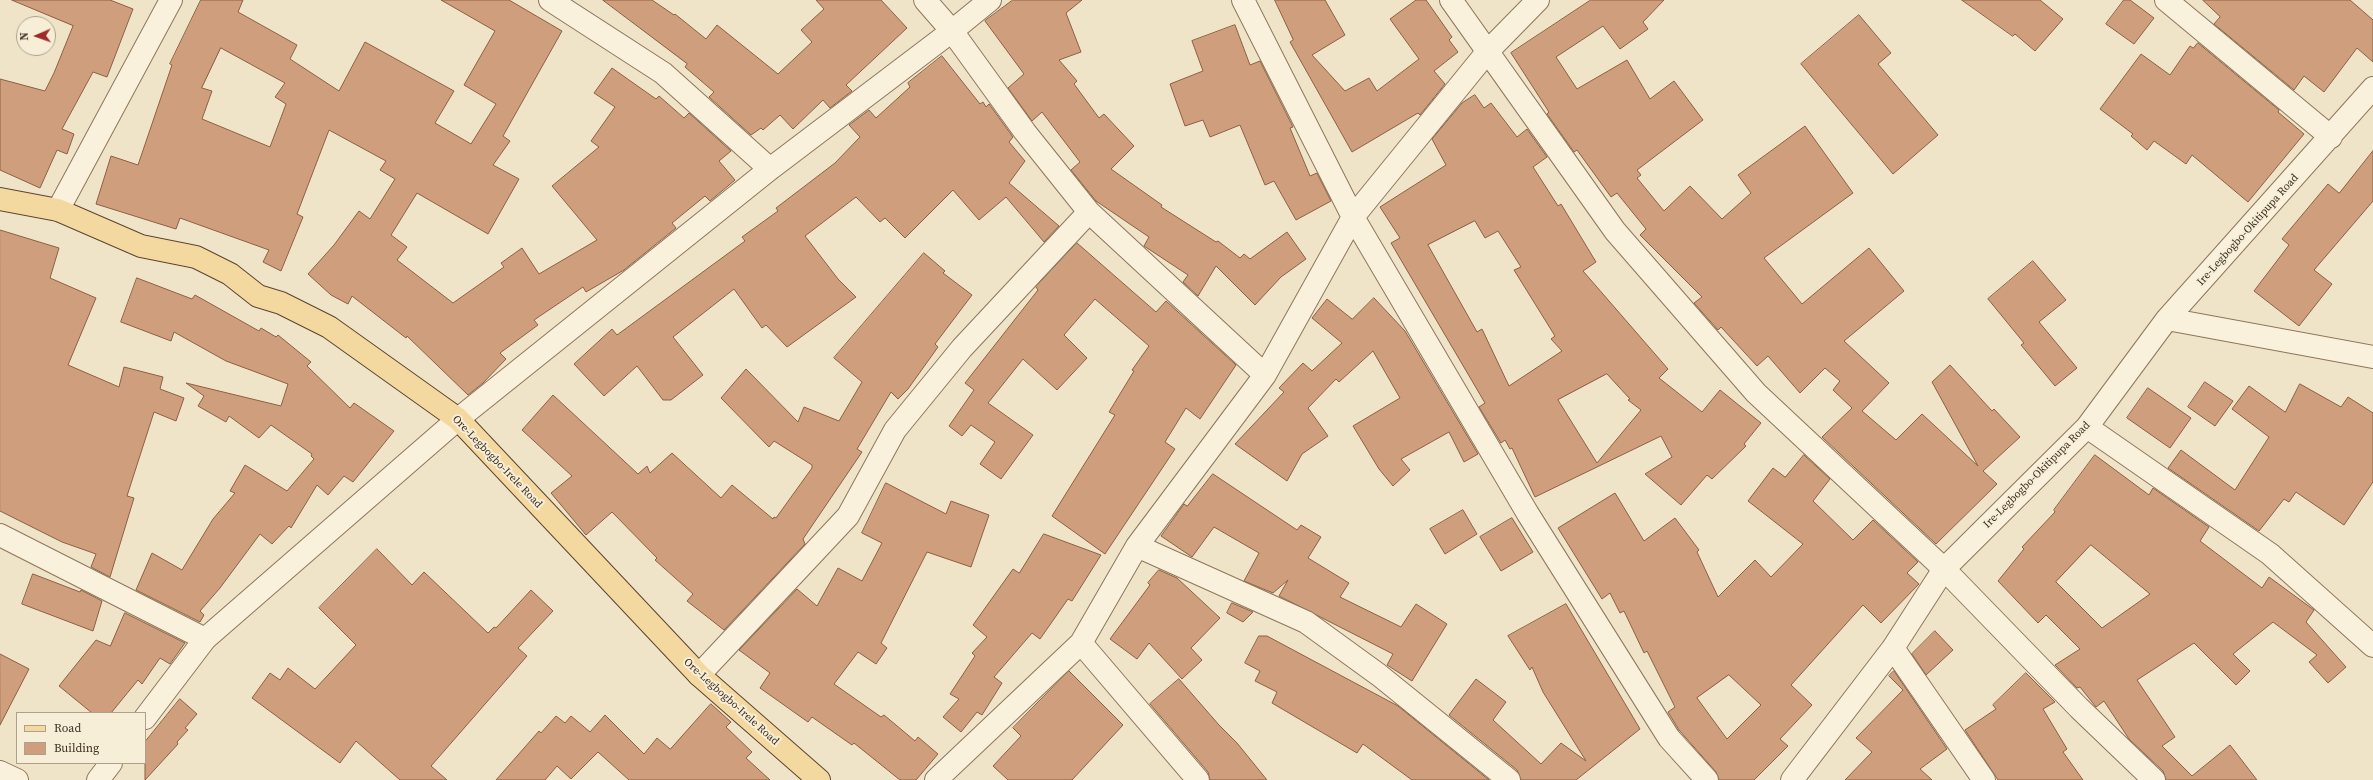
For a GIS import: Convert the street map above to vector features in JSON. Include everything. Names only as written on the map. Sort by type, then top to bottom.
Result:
[{"type":"main road","name":"Ore-Legbogbo-Irele Road","points":[[0,199],[58,210],[141,246],[196,257],[230,274],[258,296],[281,303],[329,327],[458,419],[699,675],[819,780]]},
{"type":"street","points":[[58,210],[171,0]]},
{"type":"street","points":[[550,0],[663,73],[770,169]]},
{"type":"street","points":[[925,0],[952,31],[1025,132],[1089,212],[1265,375]]},
{"type":"street","points":[[146,717],[205,639],[458,419],[770,169],[952,31],[990,0]]},
{"type":"street","points":[[1243,0],[1353,217],[1528,514],[1617,658],[1669,738],[1707,780]]},
{"type":"street","points":[[1451,0],[1615,231],[1756,393],[1944,569],[2079,708],[2154,780]]},
{"type":"street","points":[[936,780],[1081,643],[1137,546],[1265,375],[1353,217],[1488,51],[1538,0]]},
{"type":"street","points":[[2166,0],[2331,137]]},
{"type":"street","name":"Ire-Legbogbo-Okitipupa Road","points":[[1792,780],[1893,648],[1944,569],[2087,427],[2167,319],[2331,137],[2373,88]]},
{"type":"street","points":[[699,675],[848,516],[895,430],[962,348],[1089,212]]},
{"type":"street","points":[[2167,319],[2373,357]]},
{"type":"street","points":[[2087,427],[2270,554],[2373,646]]},
{"type":"street","points":[[0,535],[205,639]]},
{"type":"street","points":[[1137,546],[1306,622],[1379,675],[1509,780]]},
{"type":"street","points":[[1081,643],[1198,780]]},
{"type":"street","points":[[1893,648],[1984,780]]},
{"type":"street","points":[[98,780],[110,764]]},
{"type":"street","points":[[0,772],[17,780]]},
{"type":"building","points":[[12,0],[110,0],[133,9],[107,77],[93,72],[62,129],[74,134],[67,154],[57,150],[40,188],[0,170],[0,79],[45,91],[73,26],[56,19],[56,16],[50,16]]},
{"type":"building","points":[[201,0],[243,0],[238,12],[297,45],[290,59],[339,91],[365,42],[454,91],[435,123],[471,144],[496,104],[464,85],[495,31],[441,0],[509,0],[562,31],[503,136],[510,141],[493,165],[519,179],[488,234],[417,193],[391,235],[407,247],[397,260],[453,303],[504,267],[501,263],[522,248],[539,274],[597,240],[552,186],[599,147],[591,141],[615,107],[594,93],[612,68],[656,99],[659,96],[684,118],[689,113],[731,151],[719,161],[735,180],[710,201],[705,196],[672,223],[676,228],[624,270],[586,292],[583,287],[534,320],[538,325],[500,353],[506,359],[483,383],[468,395],[407,336],[406,338],[352,296],[348,304],[331,295],[308,274],[334,245],[359,211],[370,219],[395,179],[380,170],[386,161],[329,130],[297,214],[303,217],[281,271],[263,262],[269,250],[180,218],[176,229],[96,204],[111,156],[138,165],[172,65],[170,64]],"holes":[[[221,48],[285,83],[275,97],[286,104],[270,147],[202,119],[212,91],[202,88]]]},
{"type":"building","points":[[603,0],[652,0],[674,15],[675,14],[706,39],[717,25],[778,74],[812,42],[801,30],[824,9],[816,0],[881,0],[907,28],[846,85],[852,91],[830,108],[823,100],[793,129],[780,115],[763,130],[761,128],[751,135],[709,97],[714,92],[685,67],[687,64]]},
{"type":"building","points":[[1013,0],[1082,0],[1066,13],[1081,52],[1059,60],[1077,81],[1074,84],[1099,118],[1104,114],[1134,146],[1111,169],[1162,205],[1161,207],[1216,242],[1218,241],[1240,258],[1244,254],[1250,259],[1287,232],[1306,259],[1281,277],[1255,305],[1216,266],[1198,296],[1183,282],[1188,275],[1144,246],[1149,237],[1096,201],[1071,170],[1080,162],[1042,112],[1032,121],[1008,88],[1024,74],[985,21]]},
{"type":"building","points":[[1275,0],[1325,0],[1345,35],[1312,55],[1345,91],[1369,78],[1377,91],[1419,59],[1390,19],[1416,0],[1426,0],[1452,37],[1449,40],[1458,52],[1434,71],[1445,84],[1420,115],[1418,113],[1352,152],[1290,42],[1293,40]]},
{"type":"building","points":[[1591,0],[1664,0],[1643,22],[1648,29],[1620,49],[1603,26],[1556,57],[1577,89],[1627,60],[1650,99],[1674,81],[1703,120],[1637,170],[1641,175],[1637,178],[1664,211],[1690,186],[1722,219],[1751,193],[1738,175],[1805,126],[1853,193],[1764,258],[1802,304],[1869,248],[1904,291],[1844,341],[1889,383],[1862,411],[1896,440],[1922,414],[1978,466],[1932,382],[1950,365],[1992,411],[1994,409],[2020,437],[1983,471],[1997,484],[1936,544],[1822,437],[1852,408],[1833,390],[1840,381],[1825,368],[1800,393],[1768,356],[1757,366],[1721,327],[1718,330],[1694,303],[1702,297],[1640,235],[1646,229],[1617,193],[1611,197],[1577,150],[1574,152],[1547,114],[1549,112],[1511,53]]},
{"type":"building","points":[[1962,0],[2040,0],[2063,19],[2035,51],[2015,34],[2013,36]]},
{"type":"building","points":[[2124,0],[2130,0],[2154,18],[2134,44],[2106,24]]},
{"type":"building","points":[[2203,0],[2350,0],[2373,20],[2373,62],[2357,48],[2324,92],[2304,76],[2294,90],[2214,24],[2220,17]]},
{"type":"building","points":[[1859,15],[1891,53],[1878,64],[1938,135],[1893,174],[1801,64]]},
{"type":"building","points":[[1235,25],[1250,65],[1260,61],[1293,127],[1290,128],[1310,176],[1317,173],[1331,201],[1296,220],[1274,181],[1265,185],[1240,125],[1210,137],[1203,120],[1185,126],[1170,84],[1203,71],[1192,41]]},
{"type":"building","points":[[2198,43],[2279,110],[2278,112],[2304,134],[2248,202],[2192,155],[2186,164],[2154,141],[2147,150],[2131,136],[2133,134],[2100,109],[2141,54],[2170,75],[2190,46],[2193,48]]},
{"type":"building","points":[[942,56],[980,104],[983,102],[986,107],[989,104],[1013,137],[1009,142],[1025,161],[1009,183],[1059,226],[1044,242],[1006,197],[979,220],[953,190],[905,238],[885,218],[880,222],[856,197],[805,236],[838,279],[856,297],[787,347],[766,325],[762,328],[734,289],[673,337],[703,375],[671,400],[663,400],[637,366],[604,396],[574,364],[612,329],[617,335],[745,241],[742,237],[778,211],[776,208],[835,163],[860,137],[849,125],[869,110],[876,118],[910,87],[908,83]]},
{"type":"building","points":[[1475,95],[1484,108],[1491,103],[1517,137],[1527,129],[1547,157],[1533,167],[1558,206],[1561,204],[1596,262],[1583,271],[1668,369],[1659,378],[1702,412],[1720,390],[1761,423],[1744,444],[1746,446],[1712,479],[1707,475],[1681,505],[1645,474],[1672,457],[1661,436],[1535,497],[1512,448],[1510,449],[1505,440],[1501,443],[1479,407],[1485,403],[1391,243],[1400,238],[1380,207],[1446,165],[1432,139],[1462,103]],"holes":[[[1475,221],[1485,238],[1498,231],[1521,267],[1514,270],[1555,336],[1551,339],[1562,351],[1509,386],[1482,329],[1477,332],[1428,245]],[[1607,374],[1630,399],[1628,400],[1641,410],[1597,463],[1558,400]]]},
{"type":"building","points":[[2373,151],[2373,201],[2314,270],[2332,284],[2299,326],[2254,291],[2289,245],[2282,239],[2328,184],[2339,193]]},
{"type":"building","points":[[0,230],[59,248],[50,278],[96,298],[68,365],[119,387],[124,367],[163,377],[160,389],[184,398],[176,421],[154,412],[127,496],[134,498],[110,577],[91,567],[96,554],[62,542],[0,511]]},
{"type":"building","points":[[1077,243],[1156,312],[1166,301],[1236,365],[1200,419],[1186,408],[1165,442],[1175,449],[1105,554],[1052,516],[1115,415],[1109,412],[1134,371],[1132,370],[1149,346],[1095,299],[1064,335],[1087,358],[1057,390],[1023,359],[988,403],[1033,435],[1001,479],[980,464],[995,442],[971,425],[962,436],[949,426],[974,390],[965,383],[1038,290],[1036,287]]},
{"type":"building","points":[[924,253],[945,271],[943,273],[972,295],[935,344],[938,347],[908,389],[898,399],[891,392],[857,449],[862,452],[803,539],[805,544],[724,630],[687,601],[693,594],[655,560],[657,558],[612,512],[586,535],[551,493],[572,476],[522,430],[553,395],[638,474],[647,466],[650,473],[672,453],[721,498],[732,485],[773,519],[774,517],[776,518],[812,468],[812,465],[774,441],[769,447],[721,398],[746,369],[798,422],[804,407],[839,421],[862,382],[834,358]]},
{"type":"building","points":[[2033,261],[2066,300],[2039,322],[2077,368],[2055,386],[2021,345],[2024,343],[1988,299]]},
{"type":"building","points":[[137,278],[192,299],[195,295],[259,331],[261,328],[276,337],[278,335],[311,362],[307,366],[350,408],[354,403],[394,431],[353,482],[344,476],[328,495],[317,485],[291,528],[289,526],[272,544],[260,534],[220,588],[200,611],[204,615],[200,622],[136,590],[152,553],[182,570],[213,519],[235,493],[230,491],[245,465],[287,491],[314,459],[311,456],[312,454],[271,425],[259,438],[229,416],[226,422],[198,406],[204,396],[186,383],[281,406],[288,384],[226,361],[174,332],[171,341],[121,322]]},
{"type":"building","points":[[1374,298],[1405,331],[1478,454],[1464,462],[1449,432],[1401,459],[1410,470],[1393,486],[1379,469],[1353,426],[1400,398],[1373,351],[1339,382],[1336,379],[1308,408],[1328,436],[1302,454],[1287,481],[1235,444],[1284,392],[1279,388],[1303,363],[1312,371],[1342,343],[1312,318],[1327,299],[1352,319]]},
{"type":"building","points":[[2205,382],[2233,401],[2215,426],[2188,407]]},
{"type":"building","points":[[2300,384],[2341,407],[2348,397],[2373,413],[2373,482],[2344,525],[2296,492],[2289,502],[2284,499],[2259,531],[2168,468],[2181,450],[2235,490],[2269,437],[2232,409],[2249,386],[2285,412]]},
{"type":"building","points":[[2148,388],[2191,418],[2170,448],[2127,418]]},
{"type":"building","points":[[1804,455],[1830,479],[1813,501],[1853,540],[1873,520],[1918,562],[1907,573],[1919,584],[1881,623],[1863,605],[1791,685],[1812,705],[1780,739],[1788,746],[1754,780],[1719,780],[1716,772],[1679,730],[1668,712],[1675,707],[1647,651],[1644,653],[1624,611],[1620,613],[1610,593],[1602,599],[1558,528],[1615,493],[1644,541],[1675,518],[1699,550],[1697,552],[1718,597],[1755,560],[1771,577],[1803,544],[1748,501],[1773,468],[1785,477]],"holes":[[[1729,675],[1761,705],[1727,739],[1697,698]]]},
{"type":"building","points":[[2095,455],[2149,495],[2153,488],[2209,527],[2200,541],[2262,588],[2269,577],[2314,610],[2306,622],[2346,667],[2328,683],[2309,662],[2317,655],[2273,622],[2233,654],[2250,671],[2236,685],[2194,643],[2137,680],[2175,737],[2162,746],[2192,776],[2230,745],[2257,780],[2166,780],[2163,771],[2129,739],[2104,701],[2096,707],[2080,687],[2077,688],[2055,665],[2080,649],[2046,615],[2038,623],[1998,581],[2024,549],[2022,547],[2055,512],[2054,510]],"holes":[[[2091,545],[2150,594],[2102,628],[2056,582]]]},
{"type":"building","points":[[1213,474],[1297,530],[1301,525],[1321,537],[1308,558],[1349,583],[1340,597],[1401,627],[1416,604],[1447,624],[1412,681],[1387,665],[1393,654],[1279,596],[1288,580],[1273,593],[1244,581],[1259,553],[1214,527],[1192,557],[1161,536],[1184,504],[1187,506]]},
{"type":"building","points":[[886,483],[946,514],[951,501],[989,515],[971,567],[927,552],[881,643],[887,648],[876,664],[858,652],[834,684],[881,717],[884,715],[915,741],[918,737],[938,754],[916,780],[900,780],[854,743],[852,745],[812,717],[808,722],[760,688],[770,673],[739,650],[797,589],[817,606],[838,568],[862,581],[882,543],[862,533]]},
{"type":"building","points":[[1463,510],[1477,534],[1445,554],[1430,529]]},
{"type":"building","points":[[1512,518],[1533,552],[1501,571],[1480,537]]},
{"type":"building","points":[[1044,534],[1101,555],[1072,601],[1068,599],[1040,639],[1032,633],[994,677],[1002,683],[982,715],[977,712],[961,732],[943,717],[959,699],[950,694],[975,656],[972,653],[987,637],[973,625],[1013,569],[1019,573]]},
{"type":"building","points":[[377,549],[412,585],[424,572],[488,633],[494,627],[496,628],[531,590],[553,611],[518,648],[527,656],[431,766],[447,780],[400,780],[356,741],[340,763],[252,698],[270,673],[280,680],[288,668],[315,689],[356,645],[319,608]]},
{"type":"building","points":[[1159,570],[1177,578],[1220,618],[1191,648],[1202,660],[1182,679],[1149,643],[1137,659],[1110,639],[1150,585],[1148,583]]},
{"type":"building","points":[[33,574],[80,592],[81,590],[102,601],[93,631],[22,604]]},
{"type":"building","points":[[1232,603],[1253,612],[1243,622],[1227,613]]},
{"type":"building","points":[[1566,604],[1640,729],[1576,780],[1521,780],[1517,770],[1449,715],[1476,679],[1506,702],[1493,720],[1541,764],[1561,743],[1586,761],[1543,692],[1532,667],[1530,670],[1508,636]]},
{"type":"building","points":[[125,613],[185,643],[170,664],[160,658],[142,684],[138,680],[112,712],[91,712],[59,686],[96,640],[110,646]]},
{"type":"building","points":[[1935,631],[1953,650],[1926,675],[1912,654]]},
{"type":"building","points":[[1259,636],[1267,636],[1398,706],[1489,780],[1412,780],[1363,744],[1357,753],[1272,703],[1277,692],[1255,681],[1260,671],[1245,663]]},
{"type":"building","points":[[0,654],[29,669],[0,725]]},
{"type":"building","points":[[1069,671],[1123,725],[1072,780],[1008,780],[993,766],[1021,736],[1013,728]]},
{"type":"building","points":[[1894,671],[1947,749],[1920,769],[1932,780],[1845,780],[1872,752],[1856,738],[1903,690],[1889,676]]},
{"type":"building","points":[[2026,673],[2055,702],[2043,709],[2067,749],[2063,752],[2083,780],[1998,780],[1965,730],[1996,709],[1993,705]]},
{"type":"building","points":[[1179,679],[1219,725],[1237,743],[1267,780],[1210,780],[1208,772],[1150,704]]},
{"type":"building","points":[[180,699],[197,714],[185,728],[188,730],[177,742],[178,744],[145,780],[146,741]]},
{"type":"building","points":[[711,704],[731,722],[726,727],[752,752],[746,758],[770,780],[629,780],[598,752],[571,779],[557,766],[545,780],[496,780],[539,731],[541,733],[556,716],[565,723],[571,716],[590,732],[605,715],[644,754],[657,738],[670,749]]}]
